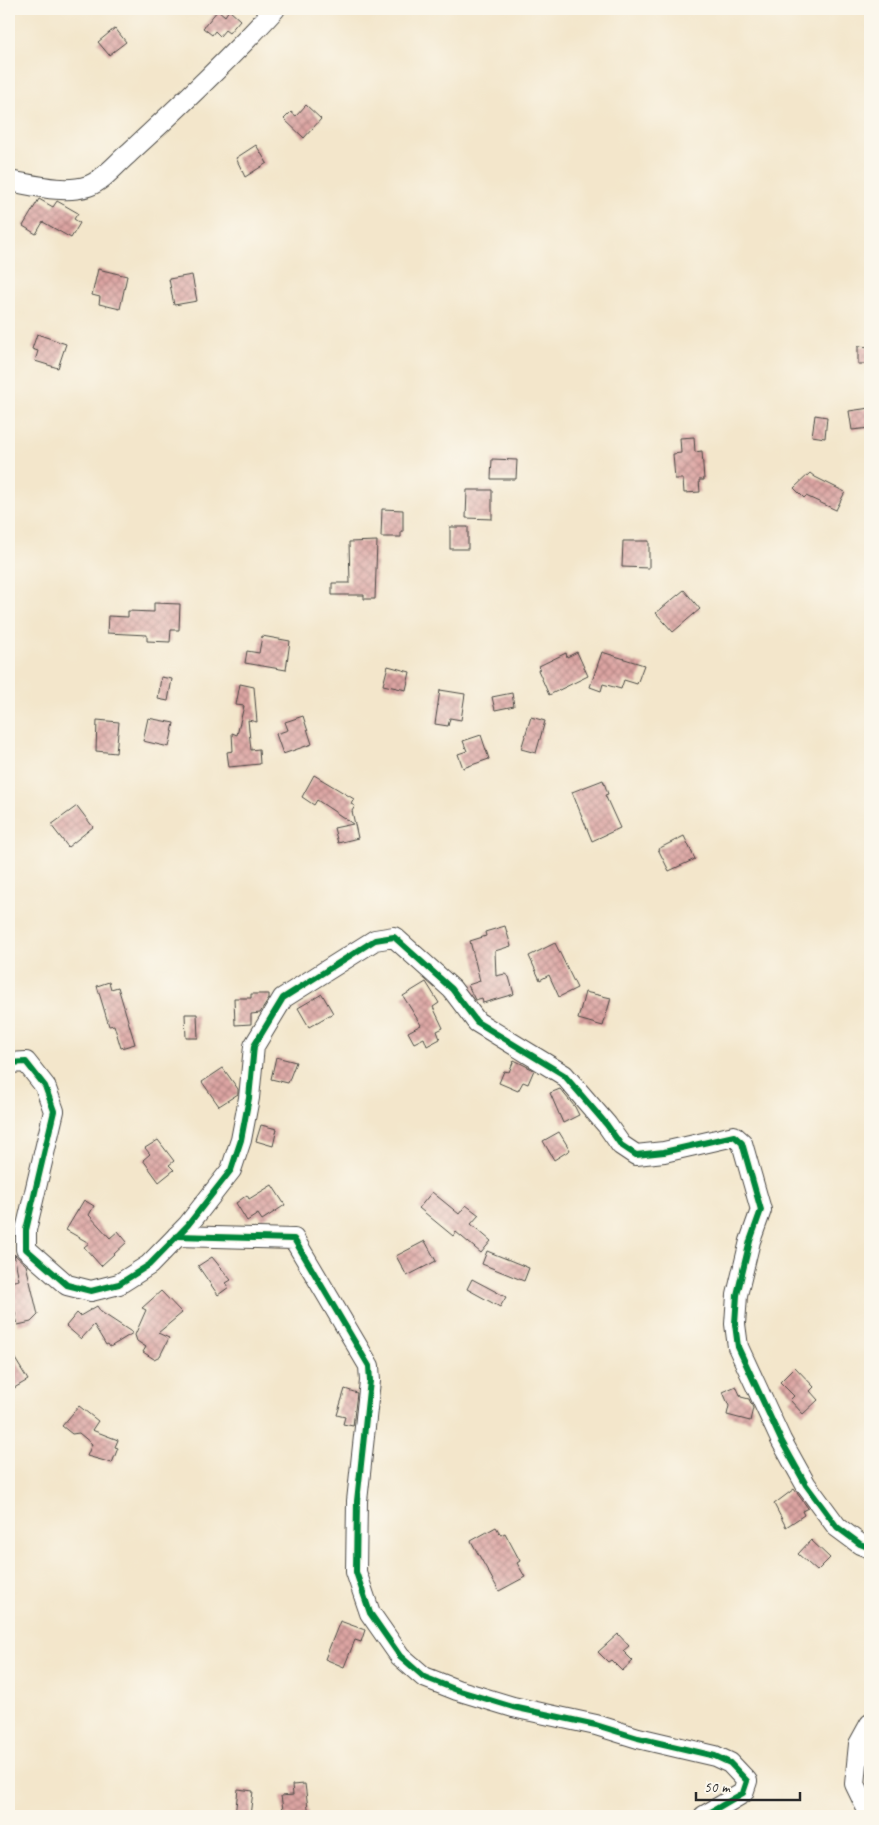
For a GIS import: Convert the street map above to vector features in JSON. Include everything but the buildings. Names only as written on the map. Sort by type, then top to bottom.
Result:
[{"type":"street","points":[[9,181],[58,188],[88,186],[104,175],[160,125],[248,39],[274,9]]},
{"type":"street","points":[[9,1063],[26,1062],[45,1086],[54,1111],[26,1230],[26,1249],[67,1285],[91,1291],[118,1284],[142,1270],[177,1236],[231,1170],[244,1123],[254,1046],[265,1024],[284,998],[375,940],[394,937],[452,989],[477,1022],[564,1075],[607,1125],[621,1145],[636,1155],[664,1152],[734,1136],[742,1142],[761,1210],[750,1241],[738,1295],[734,1324],[738,1347],[781,1440],[806,1485],[837,1527],[860,1544],[870,1548]]},
{"type":"street","points":[[177,1236],[294,1239],[369,1366],[370,1380],[357,1502],[356,1572],[370,1612],[400,1656],[424,1677],[457,1690],[513,1707],[596,1725],[638,1738],[715,1756],[730,1762],[747,1781],[743,1793],[704,1816]]},
{"type":"street","points":[[870,1724],[859,1744],[855,1784],[870,1816]]},
{"type":"cycle path","points":[[9,1063],[26,1062],[45,1086],[54,1111],[26,1230],[26,1249],[67,1285],[91,1291],[119,1284],[149,1265],[188,1225],[231,1170],[241,1140],[249,1098],[254,1046],[283,998],[375,940],[394,937],[452,989],[477,1022],[564,1075],[607,1125],[621,1145],[636,1155],[664,1152],[734,1136],[742,1143],[761,1210],[750,1241],[737,1295],[735,1324],[738,1347],[781,1440],[806,1485],[837,1527],[860,1544],[870,1548]]},
{"type":"cycle path","points":[[177,1236],[294,1239],[369,1366],[370,1381],[357,1501],[356,1572],[370,1613],[400,1656],[424,1677],[457,1690],[513,1707],[596,1725],[638,1738],[715,1756],[730,1763],[747,1781],[743,1793],[704,1816]]}]
